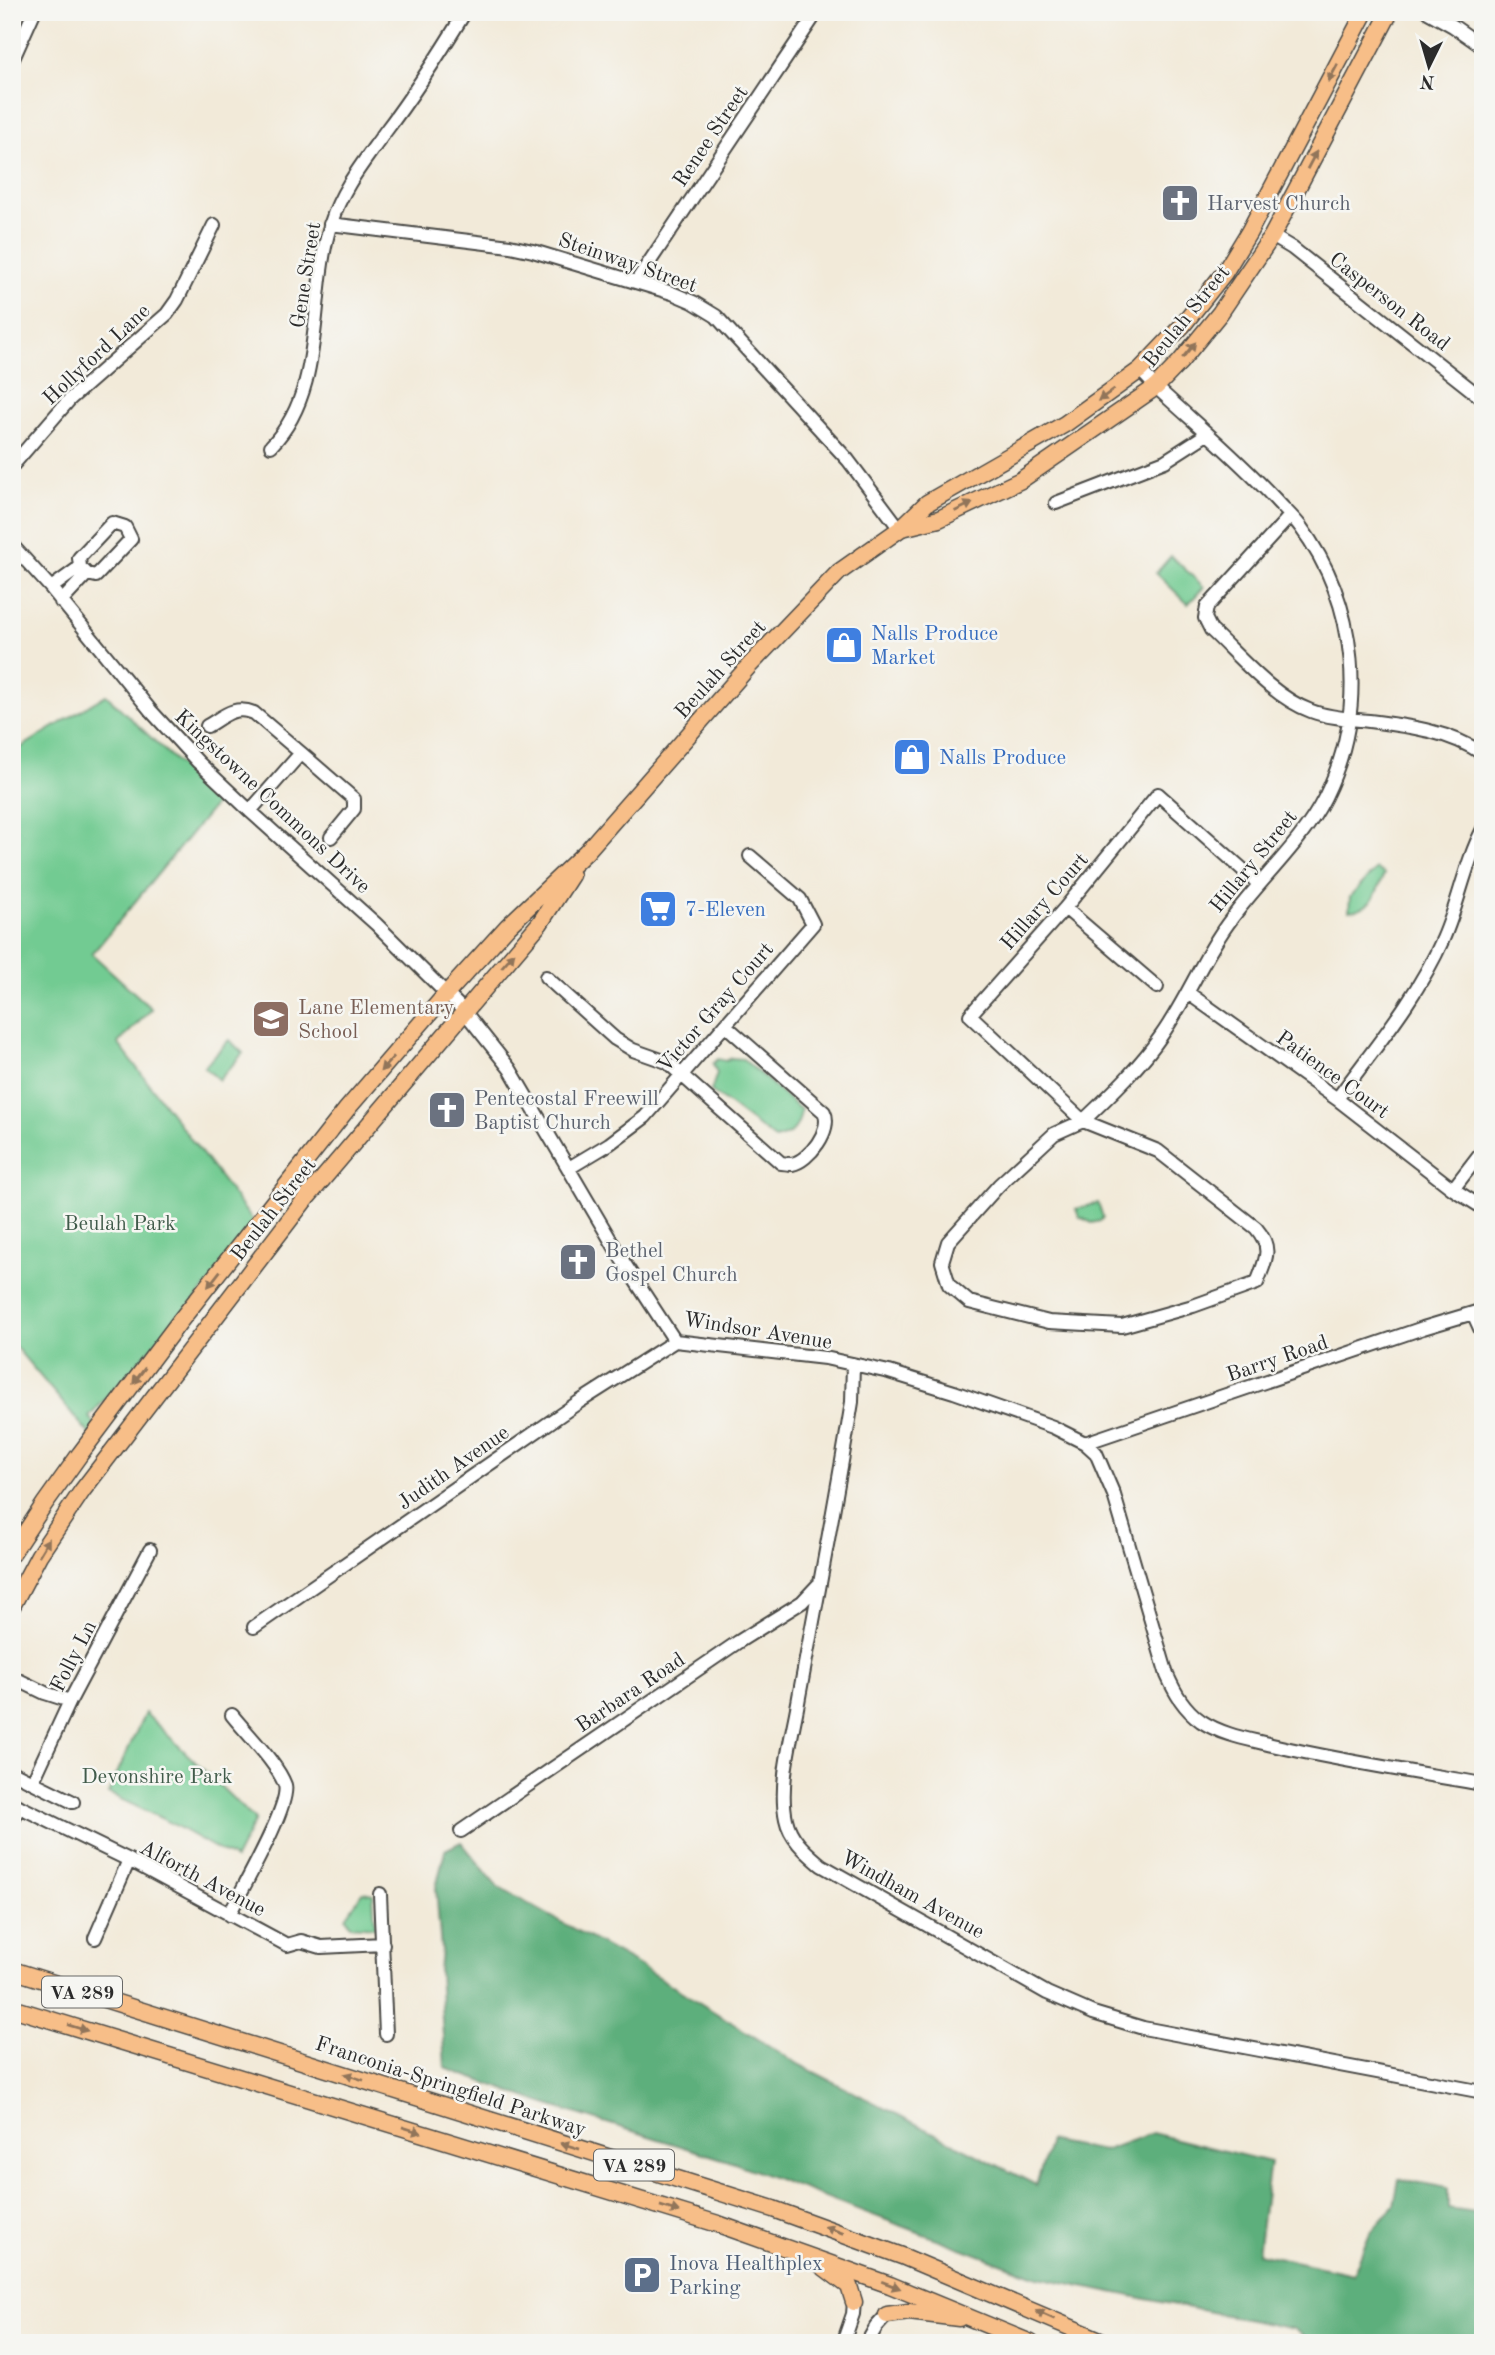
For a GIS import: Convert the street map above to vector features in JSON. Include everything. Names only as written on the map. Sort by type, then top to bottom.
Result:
[{"type":"main road","name":"Beulah Street","points":[[12,1553],[45,1503],[180,1321],[347,1109],[508,926],[586,852],[748,667],[839,572],[900,529],[927,503],[1065,424],[1140,370],[1182,326],[1224,273],[1249,232],[1365,12]]},
{"type":"main road","name":"Beulah Street","points":[[900,529],[939,519],[1021,480],[1156,387],[1220,313],[1272,236],[1390,12]]},
{"type":"main road","name":"Beulah Street","points":[[12,1606],[39,1555],[82,1491],[304,1201],[540,923],[586,852]]},
{"type":"main road","name":"Franconia-Springfield Parkway","points":[[12,1970],[773,2209],[902,2256],[1107,2343]]},
{"type":"main road","name":"VA 289","points":[[12,2008],[804,2253],[1031,2343]]},
{"type":"main road","points":[[804,2253],[849,2286],[854,2302]]},
{"type":"main road","points":[[887,2315],[909,2312],[979,2321]]},
{"type":"street","points":[[12,61],[34,12]]},
{"type":"street","name":"Gene Street","points":[[271,446],[296,413],[303,389],[313,341],[330,224],[344,190],[440,53],[465,12]]},
{"type":"street","name":"Renee Street","points":[[636,282],[817,12]]},
{"type":"street","points":[[1429,12],[1483,47]]},
{"type":"street","name":"Steinway Street","points":[[330,224],[510,246],[569,260],[694,302],[716,316],[848,460],[900,529]]},
{"type":"street","name":"Hollyford Lane","points":[[12,466],[70,399],[167,314],[177,300],[214,225]]},
{"type":"street","name":"Casperson Road","points":[[1272,236],[1292,248],[1483,399]]},
{"type":"street","name":"Hillary Street","points":[[1083,1121],[1157,1152],[1256,1228],[1264,1238],[1268,1253],[1257,1283],[1193,1306],[1122,1325],[1049,1322],[969,1302],[949,1285],[943,1262],[947,1242],[999,1185],[1054,1134],[1083,1121],[1139,1064],[1162,1035],[1215,942],[1293,845],[1325,797],[1342,754],[1349,719],[1351,662],[1344,616],[1320,556],[1299,525],[1258,481],[1140,370]]},
{"type":"street","points":[[1056,503],[1165,461],[1207,434]]},
{"type":"street","points":[[1290,516],[1207,607],[1205,618],[1211,630],[1282,696],[1308,710],[1427,730],[1454,739],[1483,754]]},
{"type":"street","name":"Kingstowne Commons Drive","points":[[12,545],[51,588],[151,711],[198,762],[376,924],[464,1012]]},
{"type":"street","points":[[51,588],[83,571],[61,602]]},
{"type":"street","points":[[207,726],[235,710],[244,709],[254,713],[354,799],[354,808],[331,837]]},
{"type":"street","points":[[250,811],[301,753]]},
{"type":"street","name":"Hillary Court","points":[[1083,1121],[970,1015],[1065,908],[1158,794],[1259,884]]},
{"type":"street","points":[[1337,1099],[1422,982],[1456,909],[1470,860],[1483,828]]},
{"type":"street","name":"Victor Gray Court","points":[[569,1168],[609,1144],[645,1117],[813,923],[800,899],[750,856]]},
{"type":"street","points":[[1065,908],[1157,987]]},
{"type":"street","points":[[546,977],[615,1039],[633,1050],[667,1062],[781,1163],[801,1161],[826,1131],[824,1112],[725,1025]]},
{"type":"street","name":"Patience Court","points":[[1188,993],[1337,1099],[1453,1189],[1483,1208]]},
{"type":"street","name":"Windsor Avenue","points":[[464,1012],[510,1069],[624,1263],[675,1340],[825,1358],[890,1372],[1053,1427],[1085,1443]]},
{"type":"street","points":[[1453,1189],[1483,1150]]},
{"type":"street","points":[[1478,1312],[1483,1335]]},
{"type":"street","name":"Barry Road","points":[[1085,1443],[1478,1312]]},
{"type":"street","name":"Judith Avenue","points":[[254,1626],[579,1402],[675,1340]]},
{"type":"street","name":"Windham Avenue","points":[[853,1364],[852,1402],[832,1524],[818,1584],[784,1797],[786,1818],[792,1836],[821,1865],[1047,1993],[1093,2013],[1143,2028],[1483,2092]]},
{"type":"street","points":[[1085,1443],[1096,1454],[1110,1485],[1167,1675],[1188,1710],[1208,1725],[1233,1735],[1300,1751],[1483,1784]]},
{"type":"street","name":"Folly Ln","points":[[33,1781],[70,1701],[150,1550]]},
{"type":"street","name":"Barbara Road","points":[[461,1831],[795,1606],[818,1584]]},
{"type":"street","points":[[12,1677],[45,1693],[70,1701]]},
{"type":"street","points":[[229,1915],[282,1810],[285,1789],[273,1766],[232,1715]]},
{"type":"street","points":[[12,1772],[73,1802]]},
{"type":"street","points":[[12,1823],[16,1805]]},
{"type":"street","name":"Alforth Avenue","points":[[16,1805],[129,1860],[287,1945],[301,1941],[321,1947],[383,1944]]},
{"type":"street","points":[[95,1938],[129,1860]]},
{"type":"street","points":[[380,1894],[386,2034]]},
{"type":"street","points":[[843,2343],[853,2314],[854,2302]]},
{"type":"street","points":[[867,2343],[887,2315]]},
{"type":"green space","points":[[1171,556],[1204,587],[1188,604],[1156,573]]},
{"type":"green space","name":"Beulah Park","points":[[106,695],[218,801],[92,954],[152,1009],[118,1043],[259,1229],[89,1417],[98,1428],[91,1436],[12,1343],[12,753]]},
{"type":"green space","points":[[1376,869],[1384,874],[1376,894],[1369,904],[1349,911],[1350,897]]},
{"type":"green space","points":[[229,1040],[243,1053],[219,1080],[204,1067]]},
{"type":"green space","points":[[731,1058],[743,1059],[801,1110],[798,1122],[790,1133],[775,1139],[711,1091],[717,1073],[713,1064],[718,1059],[726,1061]]},
{"type":"green space","points":[[1098,1203],[1103,1217],[1100,1221],[1092,1223],[1079,1217],[1076,1209]]},
{"type":"green space","name":"Devonshire Park","points":[[145,1713],[255,1820],[235,1859],[169,1822],[108,1793]]},
{"type":"green space","points":[[461,1842],[498,1887],[637,1964],[800,2065],[1036,2185],[1050,2141],[1103,2151],[1152,2133],[1270,2162],[1258,2253],[1353,2274],[1370,2233],[1394,2206],[1399,2179],[1448,2188],[1448,2209],[1483,2214],[1483,2342],[1312,2343],[1294,2329],[1038,2277],[729,2161],[539,2102],[445,2068],[436,1888],[445,1850]]},
{"type":"green space","points":[[363,1892],[373,1894],[375,1927],[350,1925],[346,1917]]},
{"type":"place","name":"Harvest Church","points":[[1180,203]]},
{"type":"place","name":"Nalls Produce Market","points":[[844,645]]},
{"type":"place","name":"Nalls Produce","points":[[912,757]]},
{"type":"place","name":"7-Eleven","points":[[658,909]]},
{"type":"place","name":"Lane Elementary School","points":[[271,1019]]},
{"type":"place","name":"Pentecostal Freewill Baptist Church","points":[[447,1110]]},
{"type":"place","name":"Bethel Gospel Church","points":[[578,1262]]},
{"type":"place","name":"Inova Healthplex Parking","points":[[642,2275]]}]
